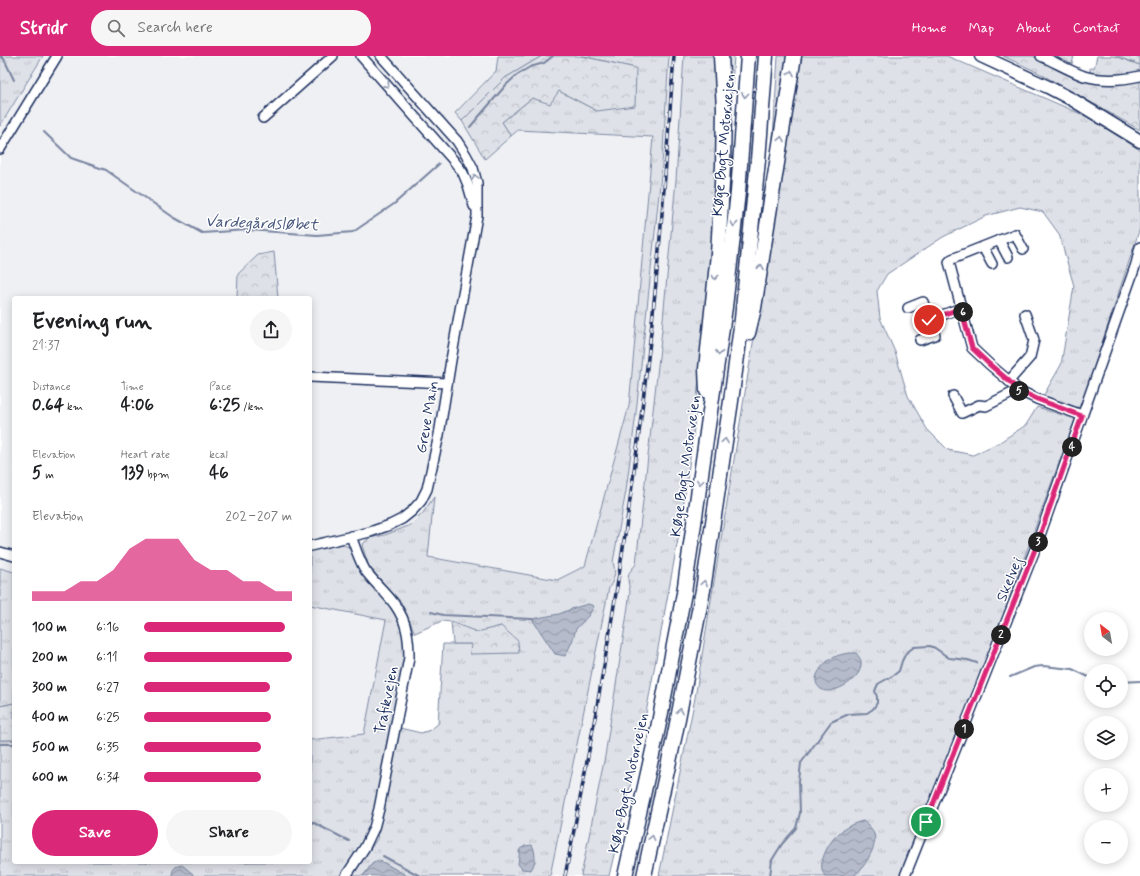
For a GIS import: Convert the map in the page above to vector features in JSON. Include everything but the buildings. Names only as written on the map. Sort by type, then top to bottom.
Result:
[{"type":"highway","points":[[709,421],[706,369],[718,254],[723,166],[724,109],[721,56]]},
{"type":"highway","name":"Køge Bugt Motorvejen","points":[[625,876],[658,728],[684,593],[725,307],[736,207],[748,56]]},
{"type":"highway","points":[[644,876],[676,734],[703,590],[742,319],[758,160],[766,56]]},
{"type":"highway","points":[[731,401],[754,308],[794,56]]},
{"type":"main road","points":[[981,56],[1073,100],[1140,141]]},
{"type":"street","points":[[0,149],[57,56]]},
{"type":"street","points":[[263,118],[333,56]]},
{"type":"street","name":"Greve Main","points":[[361,56],[454,161],[463,174],[468,185],[477,216]]},
{"type":"street","name":"Greve Main","points":[[312,546],[370,532],[390,525],[402,519],[421,501],[427,489],[439,435],[477,216],[477,183],[473,168],[466,155],[457,142],[381,56]]},
{"type":"street","points":[[1041,56],[1084,76],[1106,80],[1128,79],[1140,76]]},
{"type":"street","points":[[1023,249],[1015,234],[952,259],[949,262],[972,348],[1018,390],[1082,416]]},
{"type":"street","points":[[1000,240],[1008,257]]},
{"type":"street","points":[[983,247],[992,264]]},
{"type":"street","name":"Skelvej","points":[[905,876],[1034,552],[1138,261],[1140,247]]},
{"type":"street","points":[[908,308],[923,302],[935,335],[920,340]]},
{"type":"street","points":[[929,320],[961,308]]},
{"type":"street","points":[[1009,381],[1030,357],[1034,340],[1025,314]]},
{"type":"street","points":[[312,377],[448,382]]},
{"type":"street","points":[[953,396],[962,413],[979,405],[986,406],[1018,390]]},
{"type":"street","name":"Trafikvejen","points":[[346,876],[365,847],[374,828],[409,658],[409,642],[406,627],[399,612],[395,604],[373,581],[364,568],[351,536]]},
{"type":"street","points":[[0,552],[12,555]]},
{"type":"shaded area","points":[[43,56],[498,56],[496,71],[455,113],[473,136],[518,130],[653,137],[629,406],[585,566],[557,580],[427,557],[389,616],[366,736],[312,741],[312,296],[12,296],[12,571],[0,568],[0,126]]},
{"type":"shaded area","points":[[669,56],[684,56],[676,180],[662,330],[636,564],[629,574],[628,580],[630,592],[605,756],[581,876],[550,876],[609,588],[615,572],[613,562],[636,413],[662,165]]},
{"type":"green space","points":[[0,56],[43,56],[0,126]]},
{"type":"green space","points":[[498,56],[542,56],[505,78],[462,121],[455,113],[496,71]]},
{"type":"green space","points":[[542,56],[581,56],[636,68],[635,106],[597,111],[559,91],[550,104],[532,98],[502,122],[511,136],[485,159],[462,121],[505,78]]},
{"type":"green space","points":[[581,56],[669,56],[662,165],[636,413],[626,491],[613,562],[614,575],[613,581],[609,588],[550,876],[407,876],[379,860],[372,864],[363,876],[352,876],[377,839],[400,728],[421,733],[430,730],[438,724],[443,644],[472,644],[470,654],[501,626],[477,633],[451,622],[442,621],[415,633],[401,602],[369,567],[362,545],[369,538],[385,535],[411,525],[423,513],[434,497],[428,557],[557,580],[585,566],[629,406],[653,137],[518,130],[511,136],[502,122],[532,98],[559,91],[597,111],[636,68]]},
{"type":"green space","points":[[684,56],[716,56],[718,100],[714,233],[693,437],[680,529],[642,735],[609,876],[581,876],[605,756],[630,592],[628,580],[629,573],[636,564],[662,330],[676,180]]},
{"type":"green space","points":[[724,56],[734,56],[727,160]]},
{"type":"green space","points":[[778,56],[791,56],[770,187]]},
{"type":"green space","points":[[800,56],[947,56],[1088,117],[1140,150],[1140,228],[1080,410],[1042,398],[1061,365],[1074,286],[1059,234],[1043,212],[1020,207],[986,216],[943,237],[887,274],[877,291],[880,318],[895,352],[908,396],[927,429],[948,450],[973,455],[1000,442],[1026,425],[1037,407],[1075,419],[993,643],[901,876],[659,876],[695,698]]},
{"type":"green space","points":[[1003,56],[1033,56],[1073,76],[1140,79],[1140,130],[1037,72]]},
{"type":"green space","points":[[1048,56],[1074,56],[1072,64],[1058,61]]},
{"type":"green space","points":[[1097,56],[1115,56],[1140,65],[1140,71],[1122,76],[1090,73],[1090,68],[1094,68]]},
{"type":"green space","points":[[1115,56],[1140,56],[1140,65]]},
{"type":"green space","points":[[274,252],[278,296],[237,296],[238,274],[258,255]]},
{"type":"green space","points":[[338,543],[349,547],[364,574],[394,612],[403,628],[406,645],[373,823],[364,845],[347,866],[342,876],[0,876],[0,740],[12,740],[12,864],[312,864],[312,740],[364,734],[386,620],[312,605],[312,550]]},
{"type":"green space","points":[[0,568],[12,571],[12,703],[0,706]]},
{"type":"green space","points":[[451,622],[477,632],[501,626],[518,641],[519,653],[470,654],[471,644],[453,644]]},
{"type":"green space","points":[[12,703],[12,740],[0,740],[0,706]]},
{"type":"water","points":[[588,604],[594,606],[589,615],[576,629],[572,642],[565,656],[555,654],[532,619],[559,614]]},
{"type":"water","points":[[856,653],[861,660],[860,669],[854,679],[838,689],[825,691],[821,689],[816,683],[816,678],[824,665],[834,657]]},
{"type":"water","points":[[863,821],[874,833],[875,837],[872,852],[864,865],[853,876],[825,876],[822,870],[823,858],[833,839],[844,829]]},
{"type":"water","points":[[532,845],[535,858],[533,867],[531,870],[522,869],[518,864],[520,849],[525,846]]},
{"type":"water","points":[[379,860],[407,876],[363,876],[372,864]]},
{"type":"water","points":[[182,865],[193,874],[192,876],[172,876],[174,868]]},
{"type":"waterway","name":"Vardegårdsløbet","points":[[0,56],[4,59],[14,80]]},
{"type":"waterway","name":"Vardegårdsløbet","points":[[470,127],[506,85],[518,74],[530,67],[544,63],[553,56]]},
{"type":"waterway","name":"Vardegårdsløbet","points":[[44,132],[71,158],[106,170],[173,217],[202,233],[248,230],[317,235],[353,232],[394,204],[439,164]]},
{"type":"waterway","points":[[431,612],[443,615],[532,619]]},
{"type":"waterway","points":[[770,876],[772,860],[782,844],[796,828],[800,813],[799,781],[801,763],[831,722],[849,714],[867,713],[873,709],[877,703],[875,691],[878,684],[899,671],[906,653],[914,647],[930,646],[949,658],[968,660],[977,663]]},
{"type":"waterway","points":[[1010,677],[1034,667],[1043,666],[1072,669],[1084,675]]},
{"type":"waterway","points":[[1128,682],[1140,681]]},
{"type":"waterway","points":[[0,744],[12,744]]},
{"type":"waterway","points":[[312,822],[349,841]]},
{"type":"waterway","points":[[383,856],[420,876]]},
{"type":"railway","points":[[565,876],[611,626],[630,501],[651,335],[674,56]]},
{"type":"route","points":[[926,822],[1034,552],[1082,416],[1018,390],[972,348],[961,308],[929,320]]}]
